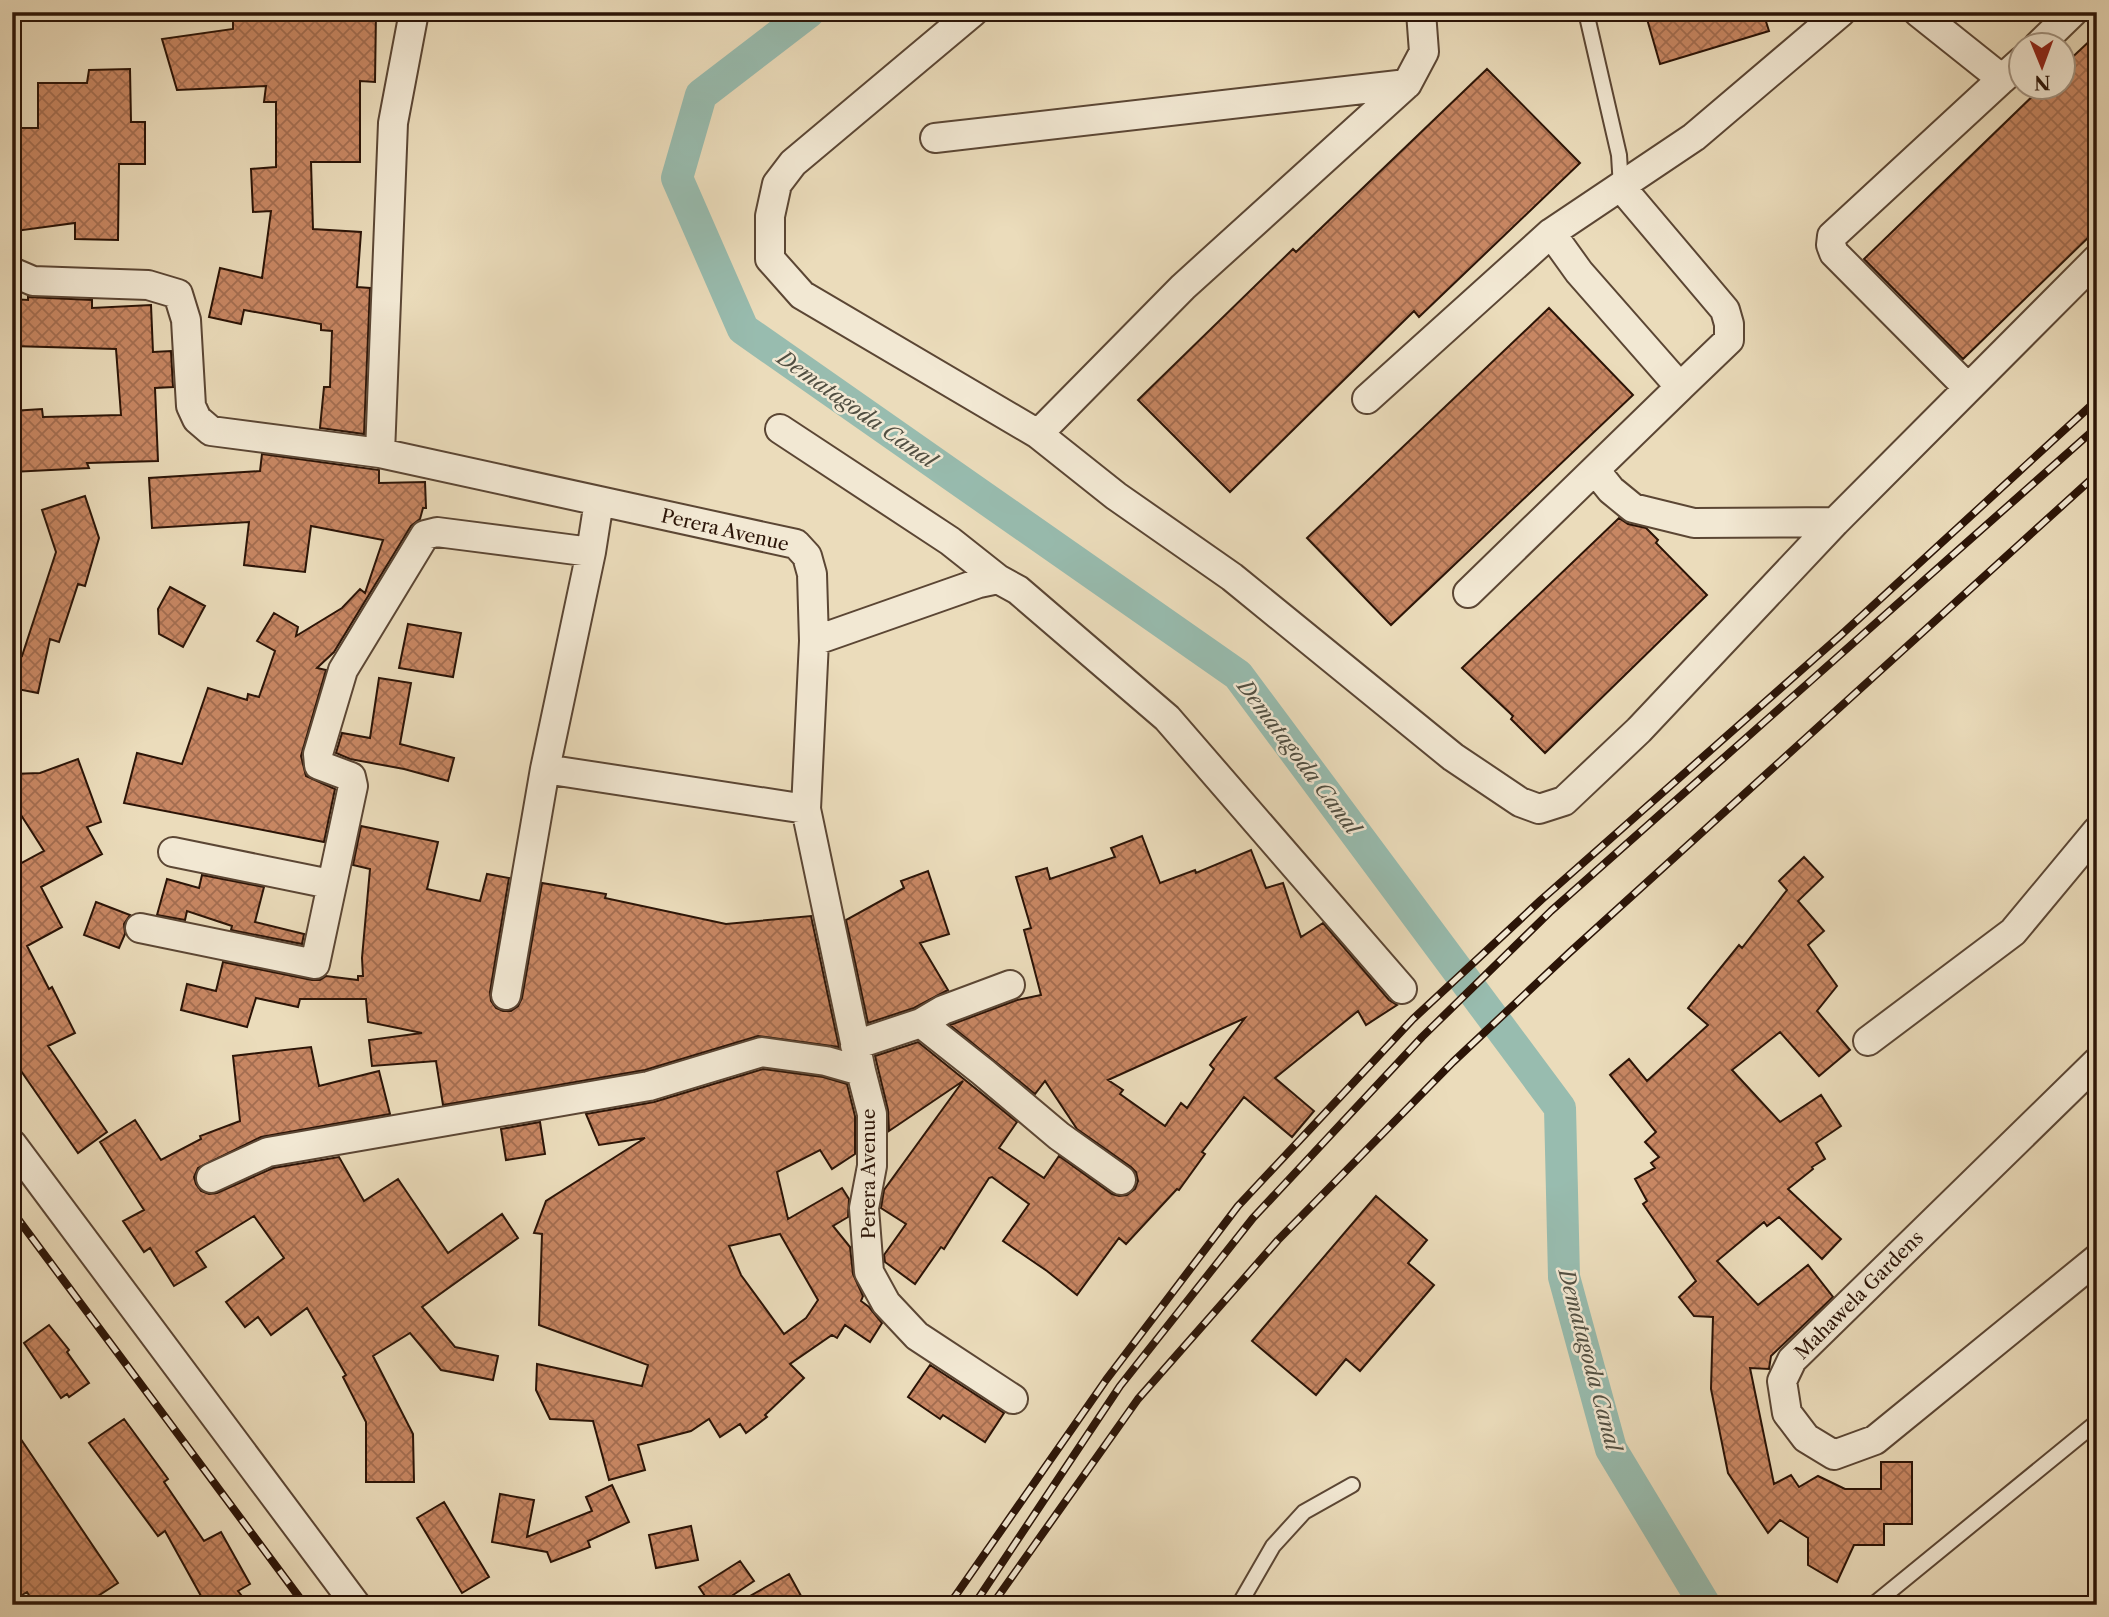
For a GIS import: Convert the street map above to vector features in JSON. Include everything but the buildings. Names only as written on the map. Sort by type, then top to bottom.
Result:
[{"type":"street","points":[[380,453],[393,123],[414,12]]},
{"type":"street","points":[[973,12],[793,163],[777,184],[770,216],[770,259],[802,295],[1038,434],[1116,496],[1232,577],[1453,757],[1520,802],[1539,809],[1564,801],[1639,730],[1835,522],[2097,259]]},
{"type":"street","points":[[1038,434],[1183,287],[1407,83],[1424,52],[1421,12]]},
{"type":"street","points":[[1367,399],[1551,233],[1694,137],[1842,12]]},
{"type":"street","points":[[1918,12],[2008,68]]},
{"type":"street","points":[[2052,32],[2073,12]]},
{"type":"street","points":[[1968,388],[1834,253],[1832,236],[2008,74]]},
{"type":"street","points":[[935,138],[1407,83]]},
{"type":"street","points":[[1468,593],[1729,340],[1729,324],[1725,310],[1621,187]]},
{"type":"street","points":[[1551,233],[1579,271],[1680,387]]},
{"type":"street","name":"Perera Avenue","points":[[12,272],[33,281],[148,285],[178,294],[186,320],[191,406],[197,419],[211,430],[380,453],[796,544],[807,556],[812,574],[814,641],[806,809],[872,1114],[872,1166],[864,1208],[869,1272],[886,1303],[917,1336],[1013,1399]]},
{"type":"street","points":[[780,429],[950,541],[998,579],[1018,590],[1167,718],[1402,989]]},
{"type":"street","points":[[1595,470],[1611,490],[1633,508],[1694,523],[1835,522]]},
{"type":"street","points":[[506,995],[545,769],[591,552],[599,501]]},
{"type":"street","points":[[140,928],[315,964],[353,786],[351,777],[319,765],[318,754],[343,670],[425,534],[437,532],[591,552]]},
{"type":"street","points":[[814,641],[979,583],[998,579]]},
{"type":"street","points":[[545,769],[806,809]]},
{"type":"street","points":[[1868,1041],[2013,932],[2097,831]]},
{"type":"street","points":[[173,852],[330,884]]},
{"type":"street","points":[[211,1178],[268,1152],[649,1086],[762,1052],[826,1061],[858,1058],[943,1010],[1010,985]]},
{"type":"street","points":[[921,1023],[1059,1136],[1121,1180]]},
{"type":"street","name":"Mahawela Gardens","points":[[2097,1062],[1792,1360],[1782,1381],[1787,1413],[1806,1437],[1834,1455],[1875,1440],[2097,1259]]},
{"type":"street","points":[[12,1144],[356,1605]]},
{"type":"lane","points":[[1586,12],[1616,139],[1621,187]]},
{"type":"lane","points":[[1873,1605],[2097,1422]]},
{"type":"lane","points":[[1239,1605],[1273,1546],[1304,1512],[1353,1485]]},
{"type":"waterway","name":"Dematagoda Canal","points":[[809,12],[701,95],[677,178],[743,329],[1238,675],[1560,1108],[1564,1277],[1611,1449],[1705,1605]]},
{"type":"railway","points":[[949,1605],[1106,1380],[1238,1206],[1413,1019],[1541,900],[1841,635],[2097,400]]},
{"type":"railway","points":[[974,1605],[1120,1386],[1253,1218],[1422,1037],[1551,911],[2097,427]]},
{"type":"railway","points":[[992,1605],[1138,1399],[1278,1240],[1453,1062],[1569,953],[2097,474]]},
{"type":"railway","points":[[12,1211],[305,1605]]}]
